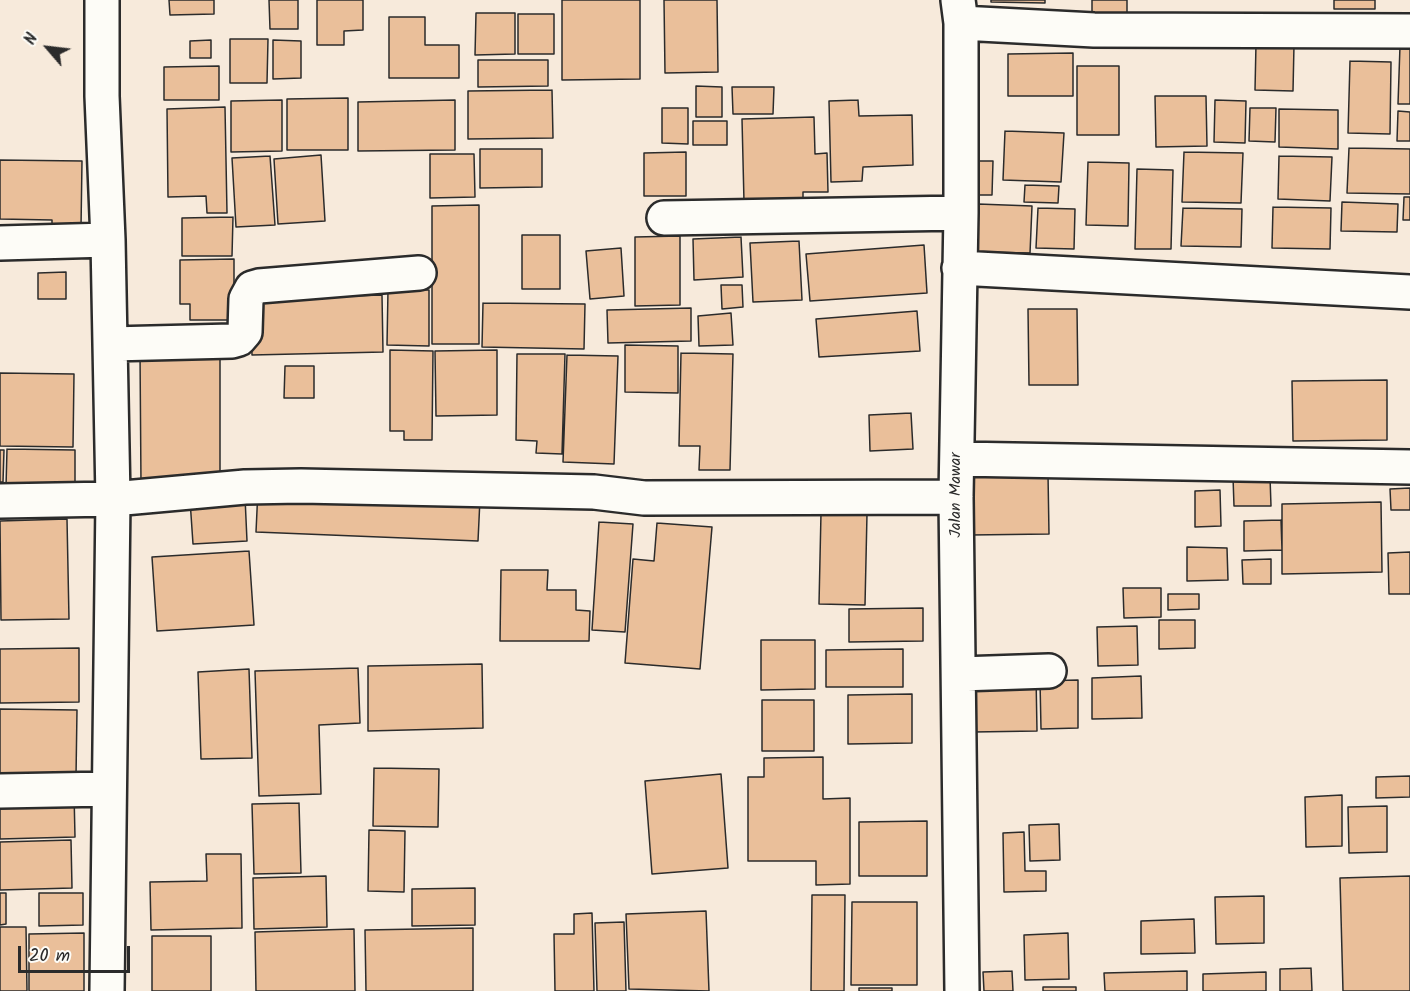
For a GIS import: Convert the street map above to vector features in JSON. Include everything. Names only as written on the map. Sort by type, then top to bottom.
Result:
[{"type":"street","points":[[102,0],[102,96],[111,344],[113,499],[107,991]]},
{"type":"street","points":[[960,11],[1094,30],[1410,31]]},
{"type":"street","name":"Jalan Mawar","points":[[960,11],[961,213],[956,496],[960,674],[962,991]]},
{"type":"street","points":[[664,218],[961,213]]},
{"type":"street","points":[[0,243],[108,240]]},
{"type":"street","points":[[959,267],[1410,292]]},
{"type":"street","points":[[111,344],[232,341],[246,332],[246,299],[252,288],[419,273]]},
{"type":"street","points":[[957,459],[1410,467]]},
{"type":"street","points":[[0,501],[113,499],[245,487],[301,486],[594,492],[644,498],[956,496]]},
{"type":"street","points":[[960,674],[1048,671]]},
{"type":"street","points":[[0,790],[109,789]]},
{"type":"building","points":[[169,0],[214,0],[214,14],[170,15]]},
{"type":"building","points":[[269,0],[298,0],[298,29],[270,29]]},
{"type":"building","points":[[317,0],[363,0],[363,30],[344,31],[344,45],[317,45]]},
{"type":"building","points":[[562,0],[640,0],[640,79],[562,80]]},
{"type":"building","points":[[664,0],[717,0],[718,72],[665,73]]},
{"type":"building","points":[[991,0],[1045,0],[1045,3],[991,2]]},
{"type":"building","points":[[1092,0],[1127,0],[1127,14],[1092,13]]},
{"type":"building","points":[[1334,0],[1375,0],[1375,9],[1334,9]]},
{"type":"building","points":[[476,13],[515,13],[515,54],[475,55]]},
{"type":"building","points":[[518,14],[554,14],[554,54],[518,54]]},
{"type":"building","points":[[389,17],[425,17],[425,45],[459,45],[459,78],[389,78]]},
{"type":"building","points":[[230,39],[268,39],[267,83],[230,83]]},
{"type":"building","points":[[211,40],[211,58],[190,58],[190,41]]},
{"type":"building","points":[[273,40],[301,41],[301,78],[273,79]]},
{"type":"building","points":[[1256,44],[1294,45],[1293,91],[1255,90]]},
{"type":"building","points":[[1400,46],[1410,47],[1410,104],[1398,104]]},
{"type":"building","points":[[1073,53],[1073,96],[1008,96],[1008,54]]},
{"type":"building","points":[[478,60],[548,60],[548,86],[478,87]]},
{"type":"building","points":[[1350,61],[1391,62],[1390,134],[1348,133]]},
{"type":"building","points":[[219,66],[219,100],[164,100],[164,67]]},
{"type":"building","points":[[1077,66],[1119,66],[1119,135],[1077,135]]},
{"type":"building","points":[[696,86],[722,87],[722,117],[696,117]]},
{"type":"building","points":[[732,87],[774,87],[773,114],[733,114]]},
{"type":"building","points":[[552,90],[553,138],[468,139],[468,91]]},
{"type":"building","points":[[1155,96],[1206,96],[1207,146],[1156,147]]},
{"type":"building","points":[[348,98],[348,150],[287,150],[287,99]]},
{"type":"building","points":[[282,100],[282,151],[231,152],[231,101]]},
{"type":"building","points":[[455,100],[455,150],[358,151],[358,102]]},
{"type":"building","points":[[858,100],[859,116],[912,115],[913,165],[863,167],[862,181],[831,182],[829,101]]},
{"type":"building","points":[[1215,100],[1246,101],[1245,143],[1214,142]]},
{"type":"building","points":[[225,107],[227,213],[207,213],[206,196],[168,197],[167,109]]},
{"type":"building","points":[[662,108],[688,108],[688,144],[662,143]]},
{"type":"building","points":[[1250,108],[1276,108],[1275,142],[1249,141]]},
{"type":"building","points":[[1279,109],[1338,110],[1338,149],[1279,147]]},
{"type":"building","points":[[1398,111],[1410,112],[1410,141],[1397,141]]},
{"type":"building","points":[[814,117],[815,154],[827,153],[828,192],[803,192],[803,213],[744,202],[742,119]]},
{"type":"building","points":[[693,121],[727,121],[727,145],[693,145]]},
{"type":"building","points":[[1005,131],[1064,133],[1061,182],[1003,180]]},
{"type":"building","points":[[1349,148],[1410,149],[1410,194],[1347,193]]},
{"type":"building","points":[[480,149],[542,149],[542,187],[480,188]]},
{"type":"building","points":[[686,152],[686,196],[644,196],[644,153]]},
{"type":"building","points":[[1184,152],[1243,153],[1241,203],[1182,202]]},
{"type":"building","points":[[430,154],[474,154],[475,197],[430,198]]},
{"type":"building","points":[[321,155],[325,221],[278,224],[274,159]]},
{"type":"building","points":[[270,156],[275,225],[236,227],[232,158]]},
{"type":"building","points":[[1279,156],[1332,157],[1330,201],[1278,199]]},
{"type":"building","points":[[0,160],[82,161],[81,228],[52,228],[52,220],[0,219]]},
{"type":"building","points":[[972,161],[993,161],[992,195],[971,195]]},
{"type":"building","points":[[1088,162],[1129,163],[1128,226],[1086,225]]},
{"type":"building","points":[[1137,169],[1173,170],[1171,249],[1135,249]]},
{"type":"building","points":[[1025,185],[1059,186],[1058,203],[1024,202]]},
{"type":"building","points":[[1404,197],[1410,197],[1410,220],[1403,220]]},
{"type":"building","points":[[1342,202],[1398,204],[1397,232],[1341,231]]},
{"type":"building","points":[[978,204],[1032,206],[1030,253],[977,252]]},
{"type":"building","points":[[479,205],[479,344],[432,344],[432,206]]},
{"type":"building","points":[[1273,207],[1331,208],[1330,249],[1272,248]]},
{"type":"building","points":[[1038,208],[1075,209],[1074,249],[1036,248]]},
{"type":"building","points":[[1183,208],[1242,209],[1241,247],[1181,246]]},
{"type":"building","points":[[233,217],[232,256],[182,256],[182,218]]},
{"type":"building","points":[[522,235],[560,235],[560,289],[522,289]]},
{"type":"building","points":[[680,236],[680,305],[635,306],[635,237]]},
{"type":"building","points":[[741,237],[743,277],[694,280],[693,239]]},
{"type":"building","points":[[799,241],[802,300],[753,302],[750,243]]},
{"type":"building","points":[[924,245],[927,293],[810,301],[806,254]]},
{"type":"building","points":[[621,248],[624,296],[590,299],[586,251]]},
{"type":"building","points":[[234,259],[234,320],[190,320],[190,304],[180,304],[180,260]]},
{"type":"building","points":[[66,272],[66,299],[38,299],[38,273]]},
{"type":"building","points":[[721,285],[742,285],[743,307],[722,309]]},
{"type":"building","points":[[388,290],[429,290],[429,346],[387,345]]},
{"type":"building","points":[[382,295],[383,352],[252,355],[250,299]]},
{"type":"building","points":[[483,303],[585,304],[584,349],[482,347]]},
{"type":"building","points":[[691,308],[691,341],[608,343],[607,310]]},
{"type":"building","points":[[1028,309],[1077,309],[1078,385],[1029,385]]},
{"type":"building","points":[[917,311],[920,351],[819,357],[816,319]]},
{"type":"building","points":[[731,313],[733,345],[699,346],[698,316]]},
{"type":"building","points":[[625,345],[678,346],[678,393],[625,392]]},
{"type":"building","points":[[390,350],[433,351],[432,440],[404,440],[404,431],[390,431]]},
{"type":"building","points":[[497,350],[497,415],[436,416],[435,351]]},
{"type":"building","points":[[220,351],[220,485],[141,485],[140,352]]},
{"type":"building","points":[[681,353],[733,354],[730,470],[699,470],[700,446],[679,446]]},
{"type":"building","points":[[517,354],[565,354],[562,454],[536,453],[537,441],[516,440]]},
{"type":"building","points":[[567,355],[618,356],[614,464],[563,462]]},
{"type":"building","points":[[285,366],[314,366],[314,398],[284,398]]},
{"type":"building","points":[[0,373],[74,374],[73,447],[0,446]]},
{"type":"building","points":[[1387,380],[1387,440],[1293,441],[1292,381]]},
{"type":"building","points":[[911,413],[913,449],[870,451],[869,415]]},
{"type":"building","points":[[7,449],[75,450],[75,488],[6,487]]},
{"type":"building","points":[[0,450],[4,450],[3,482],[0,482]]},
{"type":"building","points":[[969,474],[1048,474],[1049,534],[970,535]]},
{"type":"building","points":[[1233,477],[1270,477],[1271,506],[1234,506]]},
{"type":"building","points":[[1410,488],[1410,510],[1391,510],[1390,489]]},
{"type":"building","points":[[258,489],[480,499],[478,541],[256,532]]},
{"type":"building","points":[[1220,490],[1221,526],[1195,527],[1195,491]]},
{"type":"building","points":[[245,497],[247,541],[193,544],[190,500]]},
{"type":"building","points":[[1381,502],[1382,572],[1282,574],[1282,504]]},
{"type":"building","points":[[821,513],[867,514],[865,605],[819,604]]},
{"type":"building","points":[[67,519],[69,619],[1,620],[0,521]]},
{"type":"building","points":[[1281,520],[1282,550],[1244,551],[1244,521]]},
{"type":"building","points":[[599,522],[633,524],[625,632],[592,630]]},
{"type":"building","points":[[657,523],[712,527],[700,669],[625,663],[633,559],[654,561]]},
{"type":"building","points":[[1187,547],[1227,548],[1228,580],[1187,581]]},
{"type":"building","points":[[249,551],[254,625],[157,631],[152,557]]},
{"type":"building","points":[[1410,552],[1410,594],[1389,594],[1388,553]]},
{"type":"building","points":[[1271,559],[1271,584],[1243,584],[1242,560]]},
{"type":"building","points":[[501,570],[548,570],[547,590],[576,590],[576,610],[590,611],[589,641],[500,641]]},
{"type":"building","points":[[1123,588],[1161,588],[1161,617],[1124,618]]},
{"type":"building","points":[[1168,594],[1199,594],[1199,609],[1168,610]]},
{"type":"building","points":[[923,608],[923,641],[849,642],[849,609]]},
{"type":"building","points":[[1159,620],[1195,620],[1195,648],[1159,649]]},
{"type":"building","points":[[1137,626],[1138,665],[1098,666],[1097,627]]},
{"type":"building","points":[[761,640],[815,640],[815,689],[761,690]]},
{"type":"building","points":[[79,648],[79,702],[0,703],[0,649]]},
{"type":"building","points":[[903,649],[903,687],[826,687],[826,650]]},
{"type":"building","points":[[482,664],[483,728],[368,731],[368,666]]},
{"type":"building","points":[[358,668],[360,723],[319,725],[321,794],[259,796],[255,671]]},
{"type":"building","points":[[249,669],[252,758],[201,759],[198,672]]},
{"type":"building","points":[[1036,675],[1037,731],[973,732],[972,676]]},
{"type":"building","points":[[1141,676],[1142,718],[1092,719],[1092,678]]},
{"type":"building","points":[[1078,680],[1078,728],[1041,729],[1040,681]]},
{"type":"building","points":[[912,694],[912,743],[848,744],[848,695]]},
{"type":"building","points":[[762,700],[814,700],[814,751],[762,751]]},
{"type":"building","points":[[0,709],[77,710],[76,777],[0,777]]},
{"type":"building","points":[[823,757],[823,799],[850,798],[850,884],[816,885],[816,861],[748,861],[748,777],[764,777],[764,758]]},
{"type":"building","points":[[374,768],[439,769],[438,827],[373,826]]},
{"type":"building","points":[[721,774],[728,868],[652,874],[645,781]]},
{"type":"building","points":[[1410,776],[1410,797],[1376,798],[1376,777]]},
{"type":"building","points":[[74,793],[75,837],[0,839],[0,795]]},
{"type":"building","points":[[1342,795],[1342,846],[1306,847],[1305,797]]},
{"type":"building","points":[[299,803],[301,873],[254,874],[252,804]]},
{"type":"building","points":[[1387,806],[1387,852],[1349,853],[1348,807]]},
{"type":"building","points":[[927,821],[927,876],[859,876],[859,822]]},
{"type":"building","points":[[1059,824],[1060,860],[1030,861],[1029,825]]},
{"type":"building","points":[[369,830],[405,831],[404,892],[368,891]]},
{"type":"building","points":[[1024,832],[1025,871],[1046,871],[1046,891],[1004,892],[1003,833]]},
{"type":"building","points":[[71,840],[72,888],[0,890],[0,842]]},
{"type":"building","points":[[206,854],[241,854],[242,928],[151,930],[150,882],[207,881]]},
{"type":"building","points":[[326,876],[327,927],[254,929],[253,878]]},
{"type":"building","points":[[1410,876],[1410,991],[1343,991],[1340,878]]},
{"type":"building","points":[[475,888],[475,925],[412,926],[412,889]]},
{"type":"building","points":[[0,893],[6,893],[6,924],[0,925]]},
{"type":"building","points":[[39,893],[83,893],[83,925],[39,926]]},
{"type":"building","points":[[812,895],[845,895],[844,991],[811,991]]},
{"type":"building","points":[[1264,896],[1264,943],[1216,944],[1215,897]]},
{"type":"building","points":[[852,902],[917,902],[917,985],[851,985]]},
{"type":"building","points":[[706,911],[709,991],[629,989],[626,914]]},
{"type":"building","points":[[592,913],[594,991],[555,991],[554,934],[574,934],[574,914]]},
{"type":"building","points":[[1194,919],[1195,953],[1141,954],[1141,921]]},
{"type":"building","points":[[624,922],[626,991],[597,991],[595,923]]},
{"type":"building","points":[[0,927],[26,927],[27,991],[0,991]]},
{"type":"building","points":[[473,928],[473,991],[366,991],[365,930]]},
{"type":"building","points":[[354,929],[355,991],[256,991],[255,932]]},
{"type":"building","points":[[84,933],[84,991],[29,991],[29,934]]},
{"type":"building","points":[[1068,933],[1069,979],[1025,980],[1024,935]]},
{"type":"building","points":[[152,936],[211,936],[211,991],[152,991]]},
{"type":"building","points":[[1311,968],[1312,991],[1280,991],[1280,969]]},
{"type":"building","points":[[1012,971],[1013,991],[984,991],[983,972]]},
{"type":"building","points":[[1187,971],[1187,991],[1105,991],[1104,973]]},
{"type":"building","points":[[1266,972],[1266,991],[1203,991],[1203,974]]},
{"type":"building","points":[[1043,987],[1076,987],[1076,991],[1043,991]]},
{"type":"building","points":[[859,988],[892,988],[892,991],[859,991]]}]
